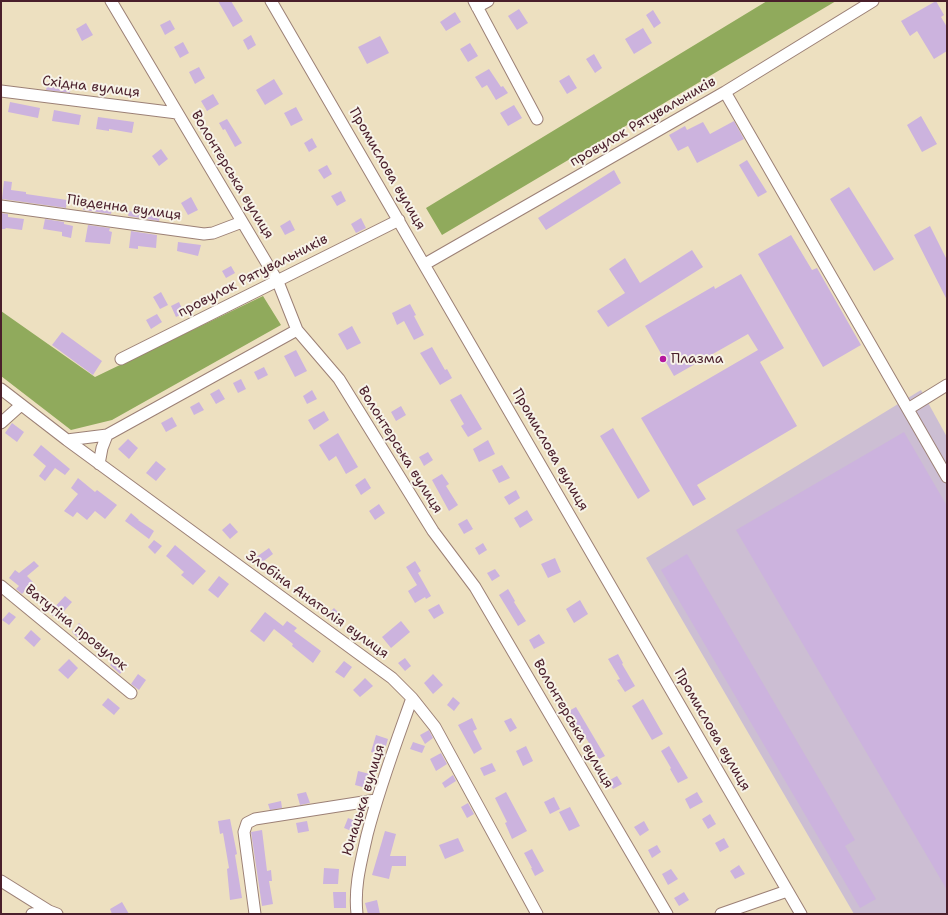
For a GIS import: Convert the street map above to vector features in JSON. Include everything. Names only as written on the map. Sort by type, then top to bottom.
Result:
[{"type":"street","name":"Волонтерська вулиця","points":[[111,1],[278,282],[297,330],[339,379],[433,532],[474,587],[667,914]]},
{"type":"street","name":"Промислова вулиця","points":[[271,1],[801,914]]},
{"type":"street","points":[[488,1],[476,4],[537,119]]},
{"type":"street","name":"провулок Рятувальників","points":[[425,264],[725,92],[873,1]]},
{"type":"street","name":"Східна вулиця","points":[[1,90],[177,113]]},
{"type":"street","points":[[725,92],[947,477]]},
{"type":"street","name":"Південна вулиця","points":[[1,206],[204,234],[213,233],[242,222]]},
{"type":"street","name":"провулок Рятувальників","points":[[121,359],[278,282],[399,220]]},
{"type":"street","points":[[67,440],[107,435],[297,330]]},
{"type":"street","points":[[908,409],[947,385]]},
{"type":"street","name":"Злобіна Анатолія вулиця","points":[[1,389],[67,440],[392,678],[412,698],[435,727],[537,914]]},
{"type":"street","points":[[1,423],[21,405]]},
{"type":"street","points":[[100,464],[102,448],[107,435]]},
{"type":"street","name":"Ватутіна провулок","points":[[1,586],[131,693]]},
{"type":"street","name":"Юнацька вулиця","points":[[357,914],[355,898],[358,873],[376,800],[412,698]]},
{"type":"street","points":[[255,914],[244,832],[247,823],[255,819],[376,800]]},
{"type":"street","points":[[1,881],[53,913]]},
{"type":"street","points":[[721,914],[787,891]]},
{"type":"street","points":[[32,914],[53,913]]},
{"type":"shaded area","points":[[921,390],[947,437],[947,914],[854,914],[646,558]]},
{"type":"green space","points":[[767,1],[836,1],[442,235],[426,208]]},
{"type":"green space","points":[[263,296],[281,325],[112,420],[71,430],[1,376],[1,311],[95,377]]},
{"type":"building","points":[[218,1],[231,1],[243,21],[233,27]]},
{"type":"building","points":[[936,1],[944,15],[941,17],[947,27],[947,51],[934,59],[917,31],[910,36],[901,21]]},
{"type":"building","points":[[519,9],[528,23],[517,30],[508,16]]},
{"type":"building","points":[[653,10],[661,23],[654,28],[646,15]]},
{"type":"building","points":[[455,12],[461,22],[446,31],[440,22]]},
{"type":"building","points":[[170,20],[175,29],[165,35],[160,25]]},
{"type":"building","points":[[86,23],[93,35],[82,41],[76,29]]},
{"type":"building","points":[[643,28],[652,43],[634,54],[625,39]]},
{"type":"building","points":[[251,35],[256,45],[248,50],[243,40]]},
{"type":"building","points":[[380,36],[389,53],[367,64],[358,47]]},
{"type":"building","points":[[183,42],[189,53],[180,58],[174,47]]},
{"type":"building","points":[[470,43],[478,56],[468,62],[460,49]]},
{"type":"building","points":[[594,54],[602,68],[595,73],[586,59]]},
{"type":"building","points":[[199,67],[205,78],[195,84],[189,72]]},
{"type":"building","points":[[489,69],[501,87],[503,86],[508,93],[496,100],[487,85],[482,88],[475,77]]},
{"type":"building","points":[[569,75],[577,88],[567,94],[559,81]]},
{"type":"building","points":[[274,79],[283,94],[265,105],[256,90]]},
{"type":"building","points":[[48,82],[63,85],[63,83],[71,84],[70,93],[46,90]]},
{"type":"building","points":[[213,94],[219,104],[207,111],[201,101]]},
{"type":"building","points":[[10,102],[40,108],[38,118],[8,112]]},
{"type":"building","points":[[514,105],[522,118],[508,126],[500,113]]},
{"type":"building","points":[[296,107],[303,120],[291,126],[284,113]]},
{"type":"building","points":[[54,110],[81,115],[79,125],[52,121]]},
{"type":"building","points":[[921,116],[937,144],[922,152],[907,125]]},
{"type":"building","points":[[98,117],[134,122],[132,133],[109,129],[109,131],[96,129]]},
{"type":"building","points":[[227,119],[242,143],[235,147],[225,129],[223,130],[219,123]]},
{"type":"building","points":[[734,121],[744,139],[697,163],[688,146],[678,151],[669,135],[685,126],[687,130],[703,122],[710,134]]},
{"type":"building","points":[[312,138],[317,147],[309,152],[304,143]]},
{"type":"building","points":[[161,149],[168,159],[159,166],[152,156]]},
{"type":"building","points":[[747,160],[767,192],[758,197],[739,165]]},
{"type":"building","points":[[327,165],[332,174],[324,179],[318,170]]},
{"type":"building","points":[[614,170],[621,183],[546,230],[538,218]]},
{"type":"building","points":[[4,181],[12,182],[11,190],[26,192],[26,194],[67,200],[66,208],[2,199]]},
{"type":"building","points":[[849,187],[894,259],[874,271],[830,199]]},
{"type":"building","points":[[341,191],[346,201],[337,206],[331,196]]},
{"type":"building","points":[[191,197],[198,210],[188,215],[181,203]]},
{"type":"building","points":[[84,205],[112,209],[111,214],[83,210]]},
{"type":"building","points":[[129,211],[160,216],[159,221],[128,216]]},
{"type":"building","points":[[1,213],[8,214],[8,217],[24,219],[22,230],[6,228],[1,229]]},
{"type":"building","points":[[361,218],[366,228],[356,233],[351,224]]},
{"type":"building","points":[[45,219],[64,222],[64,224],[73,226],[71,238],[62,236],[62,232],[43,229]]},
{"type":"building","points":[[290,220],[295,230],[285,235],[280,226]]},
{"type":"building","points":[[88,225],[110,228],[109,231],[112,232],[110,244],[85,242]]},
{"type":"building","points":[[930,226],[947,260],[947,300],[914,235]]},
{"type":"building","points":[[131,231],[157,235],[156,248],[138,246],[138,249],[129,248]]},
{"type":"building","points":[[791,235],[812,270],[817,268],[861,345],[823,367],[758,254]]},
{"type":"building","points":[[178,242],[201,245],[198,256],[177,251]]},
{"type":"building","points":[[692,250],[703,267],[608,327],[597,311],[625,293],[609,269],[625,258],[640,283]]},
{"type":"building","points":[[231,266],[235,273],[226,278],[222,271]]},
{"type":"building","points":[[741,274],[784,348],[760,362],[797,426],[697,485],[706,499],[693,506],[641,418],[758,350],[748,334],[674,376],[645,326],[714,286],[715,289]]},
{"type":"building","points":[[161,292],[168,305],[160,309],[153,297]]},
{"type":"building","points":[[179,302],[184,313],[176,317],[171,306]]},
{"type":"building","points":[[410,304],[416,315],[414,316],[424,335],[414,340],[404,321],[397,325],[392,313]]},
{"type":"building","points":[[157,314],[162,322],[151,329],[146,320]]},
{"type":"building","points":[[352,326],[361,343],[347,350],[338,334]]},
{"type":"building","points":[[62,332],[102,361],[93,375],[52,345]]},
{"type":"building","points":[[432,347],[445,370],[447,369],[452,378],[440,385],[420,353]]},
{"type":"building","points":[[296,350],[307,371],[295,377],[284,356]]},
{"type":"building","points":[[264,367],[268,375],[258,380],[254,372]]},
{"type":"building","points":[[241,379],[246,389],[238,393],[233,383]]},
{"type":"building","points":[[219,389],[225,399],[216,404],[210,394]]},
{"type":"building","points":[[312,390],[317,399],[307,404],[303,396]]},
{"type":"building","points":[[461,394],[482,429],[468,437],[461,426],[464,424],[450,400]]},
{"type":"building","points":[[199,402],[204,410],[194,415],[190,407]]},
{"type":"building","points":[[401,406],[406,415],[396,421],[391,412]]},
{"type":"building","points":[[324,411],[329,420],[314,430],[308,420]]},
{"type":"building","points":[[172,417],[177,426],[166,432],[161,423]]},
{"type":"building","points":[[12,423],[24,432],[17,442],[5,433]]},
{"type":"building","points":[[613,428],[650,491],[638,499],[600,436]]},
{"type":"building","points":[[904,432],[947,506],[947,890],[736,530]]},
{"type":"building","points":[[338,433],[358,467],[346,474],[336,456],[329,461],[319,445]]},
{"type":"building","points":[[128,439],[138,448],[129,459],[118,449]]},
{"type":"building","points":[[488,440],[495,454],[479,462],[473,449]]},
{"type":"building","points":[[41,445],[70,469],[65,475],[55,468],[45,481],[39,476],[46,466],[33,455]]},
{"type":"building","points":[[428,452],[433,460],[424,466],[419,457]]},
{"type":"building","points":[[156,461],[166,469],[156,481],[146,473]]},
{"type":"building","points":[[502,465],[510,478],[499,483],[492,470]]},
{"type":"building","points":[[442,474],[449,484],[446,486],[458,505],[449,511],[432,480]]},
{"type":"building","points":[[78,478],[95,492],[97,490],[117,505],[105,519],[95,511],[87,520],[77,512],[73,517],[64,511],[78,494],[71,488]]},
{"type":"building","points":[[365,478],[371,488],[361,495],[355,485]]},
{"type":"building","points":[[516,490],[520,498],[509,505],[504,497]]},
{"type":"building","points":[[379,504],[385,513],[375,520],[369,511]]},
{"type":"building","points":[[527,510],[533,520],[520,528],[514,518]]},
{"type":"building","points":[[131,513],[154,531],[149,539],[125,521]]},
{"type":"building","points":[[467,519],[473,529],[464,534],[458,524]]},
{"type":"building","points":[[230,523],[238,532],[230,539],[222,530]]},
{"type":"building","points":[[154,540],[162,546],[155,554],[148,547]]},
{"type":"building","points":[[483,543],[487,550],[479,555],[475,548]]},
{"type":"building","points":[[175,545],[206,571],[193,585],[181,575],[184,572],[166,556]]},
{"type":"building","points":[[269,548],[273,554],[257,566],[252,560]]},
{"type":"building","points":[[687,554],[855,840],[845,846],[876,899],[860,908],[661,570]]},
{"type":"building","points":[[555,558],[561,572],[548,578],[541,564]]},
{"type":"building","points":[[34,561],[39,566],[27,576],[33,582],[22,594],[16,589],[19,586],[9,578],[15,570],[19,573]]},
{"type":"building","points":[[415,561],[421,571],[418,573],[431,596],[426,599],[425,597],[415,603],[408,591],[417,585],[406,567]]},
{"type":"building","points":[[495,569],[500,576],[492,581],[487,573]]},
{"type":"building","points":[[219,576],[229,584],[218,598],[208,590]]},
{"type":"building","points":[[508,589],[526,621],[518,626],[499,595]]},
{"type":"building","points":[[65,596],[72,602],[57,619],[49,613]]},
{"type":"building","points":[[580,600],[588,614],[574,623],[566,609]]},
{"type":"building","points":[[439,604],[444,613],[434,619],[428,610]]},
{"type":"building","points":[[334,608],[340,614],[332,622],[326,616]]},
{"type":"building","points":[[9,612],[16,617],[9,625],[2,620]]},
{"type":"building","points":[[265,612],[283,626],[287,621],[297,628],[294,631],[321,651],[313,663],[274,629],[264,642],[250,631]]},
{"type":"building","points":[[401,621],[410,632],[391,648],[382,637]]},
{"type":"building","points":[[79,623],[86,630],[78,638],[72,632]]},
{"type":"building","points":[[31,630],[41,639],[34,647],[24,638]]},
{"type":"building","points":[[539,634],[545,643],[534,649],[529,640]]},
{"type":"building","points":[[618,654],[635,686],[625,692],[617,680],[620,679],[608,659]]},
{"type":"building","points":[[117,656],[128,665],[120,674],[110,665]]},
{"type":"building","points":[[405,658],[411,666],[405,671],[398,663]]},
{"type":"building","points":[[69,659],[78,668],[68,679],[58,670]]},
{"type":"building","points":[[344,661],[352,667],[344,678],[335,672]]},
{"type":"building","points":[[138,674],[146,680],[139,690],[131,684]]},
{"type":"building","points":[[433,674],[443,685],[433,694],[424,683]]},
{"type":"building","points":[[365,678],[373,686],[360,697],[353,690]]},
{"type":"building","points":[[453,697],[460,703],[454,711],[447,705]]},
{"type":"building","points":[[108,698],[120,708],[114,715],[102,705]]},
{"type":"building","points":[[643,699],[663,734],[652,740],[632,706]]},
{"type":"building","points":[[576,707],[605,756],[599,759],[586,738],[583,740],[567,712]]},
{"type":"building","points":[[472,718],[477,729],[473,731],[482,749],[474,754],[458,725]]},
{"type":"building","points":[[511,718],[517,728],[510,732],[504,721]]},
{"type":"building","points":[[429,730],[433,738],[425,744],[420,735]]},
{"type":"building","points":[[376,735],[388,739],[383,756],[371,752]]},
{"type":"building","points":[[413,742],[425,746],[422,753],[410,749]]},
{"type":"building","points":[[526,746],[533,761],[523,766],[516,751]]},
{"type":"building","points":[[669,746],[688,778],[678,783],[661,751]]},
{"type":"building","points":[[441,753],[447,764],[436,771],[430,759]]},
{"type":"building","points":[[492,763],[496,771],[484,776],[480,768]]},
{"type":"building","points":[[358,771],[370,774],[366,788],[355,785]]},
{"type":"building","points":[[453,775],[456,781],[445,788],[442,783]]},
{"type":"building","points":[[617,776],[622,784],[613,789],[608,781]]},
{"type":"building","points":[[306,792],[310,803],[300,805],[297,794]]},
{"type":"building","points":[[506,792],[527,831],[512,839],[505,823],[507,822],[495,798]]},
{"type":"building","points":[[697,792],[703,802],[690,809],[685,799]]},
{"type":"building","points":[[554,797],[560,809],[550,814],[544,802]]},
{"type":"building","points":[[281,801],[282,808],[270,810],[268,804]]},
{"type":"building","points":[[468,803],[474,814],[467,818],[461,807]]},
{"type":"building","points":[[570,807],[580,826],[569,831],[559,812]]},
{"type":"building","points":[[710,814],[716,824],[708,829],[702,819]]},
{"type":"building","points":[[348,818],[358,822],[354,832],[344,828]]},
{"type":"building","points":[[230,819],[237,854],[235,855],[242,898],[230,900],[227,869],[229,868],[223,833],[220,834],[218,821]]},
{"type":"building","points":[[307,821],[309,831],[298,833],[296,823]]},
{"type":"building","points":[[644,821],[649,830],[640,836],[634,827]]},
{"type":"building","points":[[262,830],[267,871],[271,870],[272,881],[269,881],[273,904],[262,906],[251,832]]},
{"type":"building","points":[[385,831],[396,834],[390,856],[406,856],[406,866],[392,866],[389,879],[372,875]]},
{"type":"building","points":[[458,838],[464,851],[445,859],[439,845]]},
{"type":"building","points":[[724,838],[729,847],[720,852],[715,843]]},
{"type":"building","points":[[657,845],[661,852],[652,858],[648,850]]},
{"type":"building","points":[[532,849],[544,871],[535,876],[524,853]]},
{"type":"building","points":[[739,865],[745,874],[735,879],[730,871]]},
{"type":"building","points":[[324,868],[339,869],[338,884],[323,884]]},
{"type":"building","points":[[671,869],[678,879],[668,885],[662,874]]},
{"type":"building","points":[[333,892],[346,892],[346,908],[334,908]]},
{"type":"building","points":[[684,892],[689,900],[679,906],[674,898]]},
{"type":"building","points":[[377,900],[380,914],[368,914],[365,903]]},
{"type":"building","points":[[122,902],[129,914],[112,914],[110,909]]},
{"type":"place","name":"Плазма","points":[[663,359]]}]
